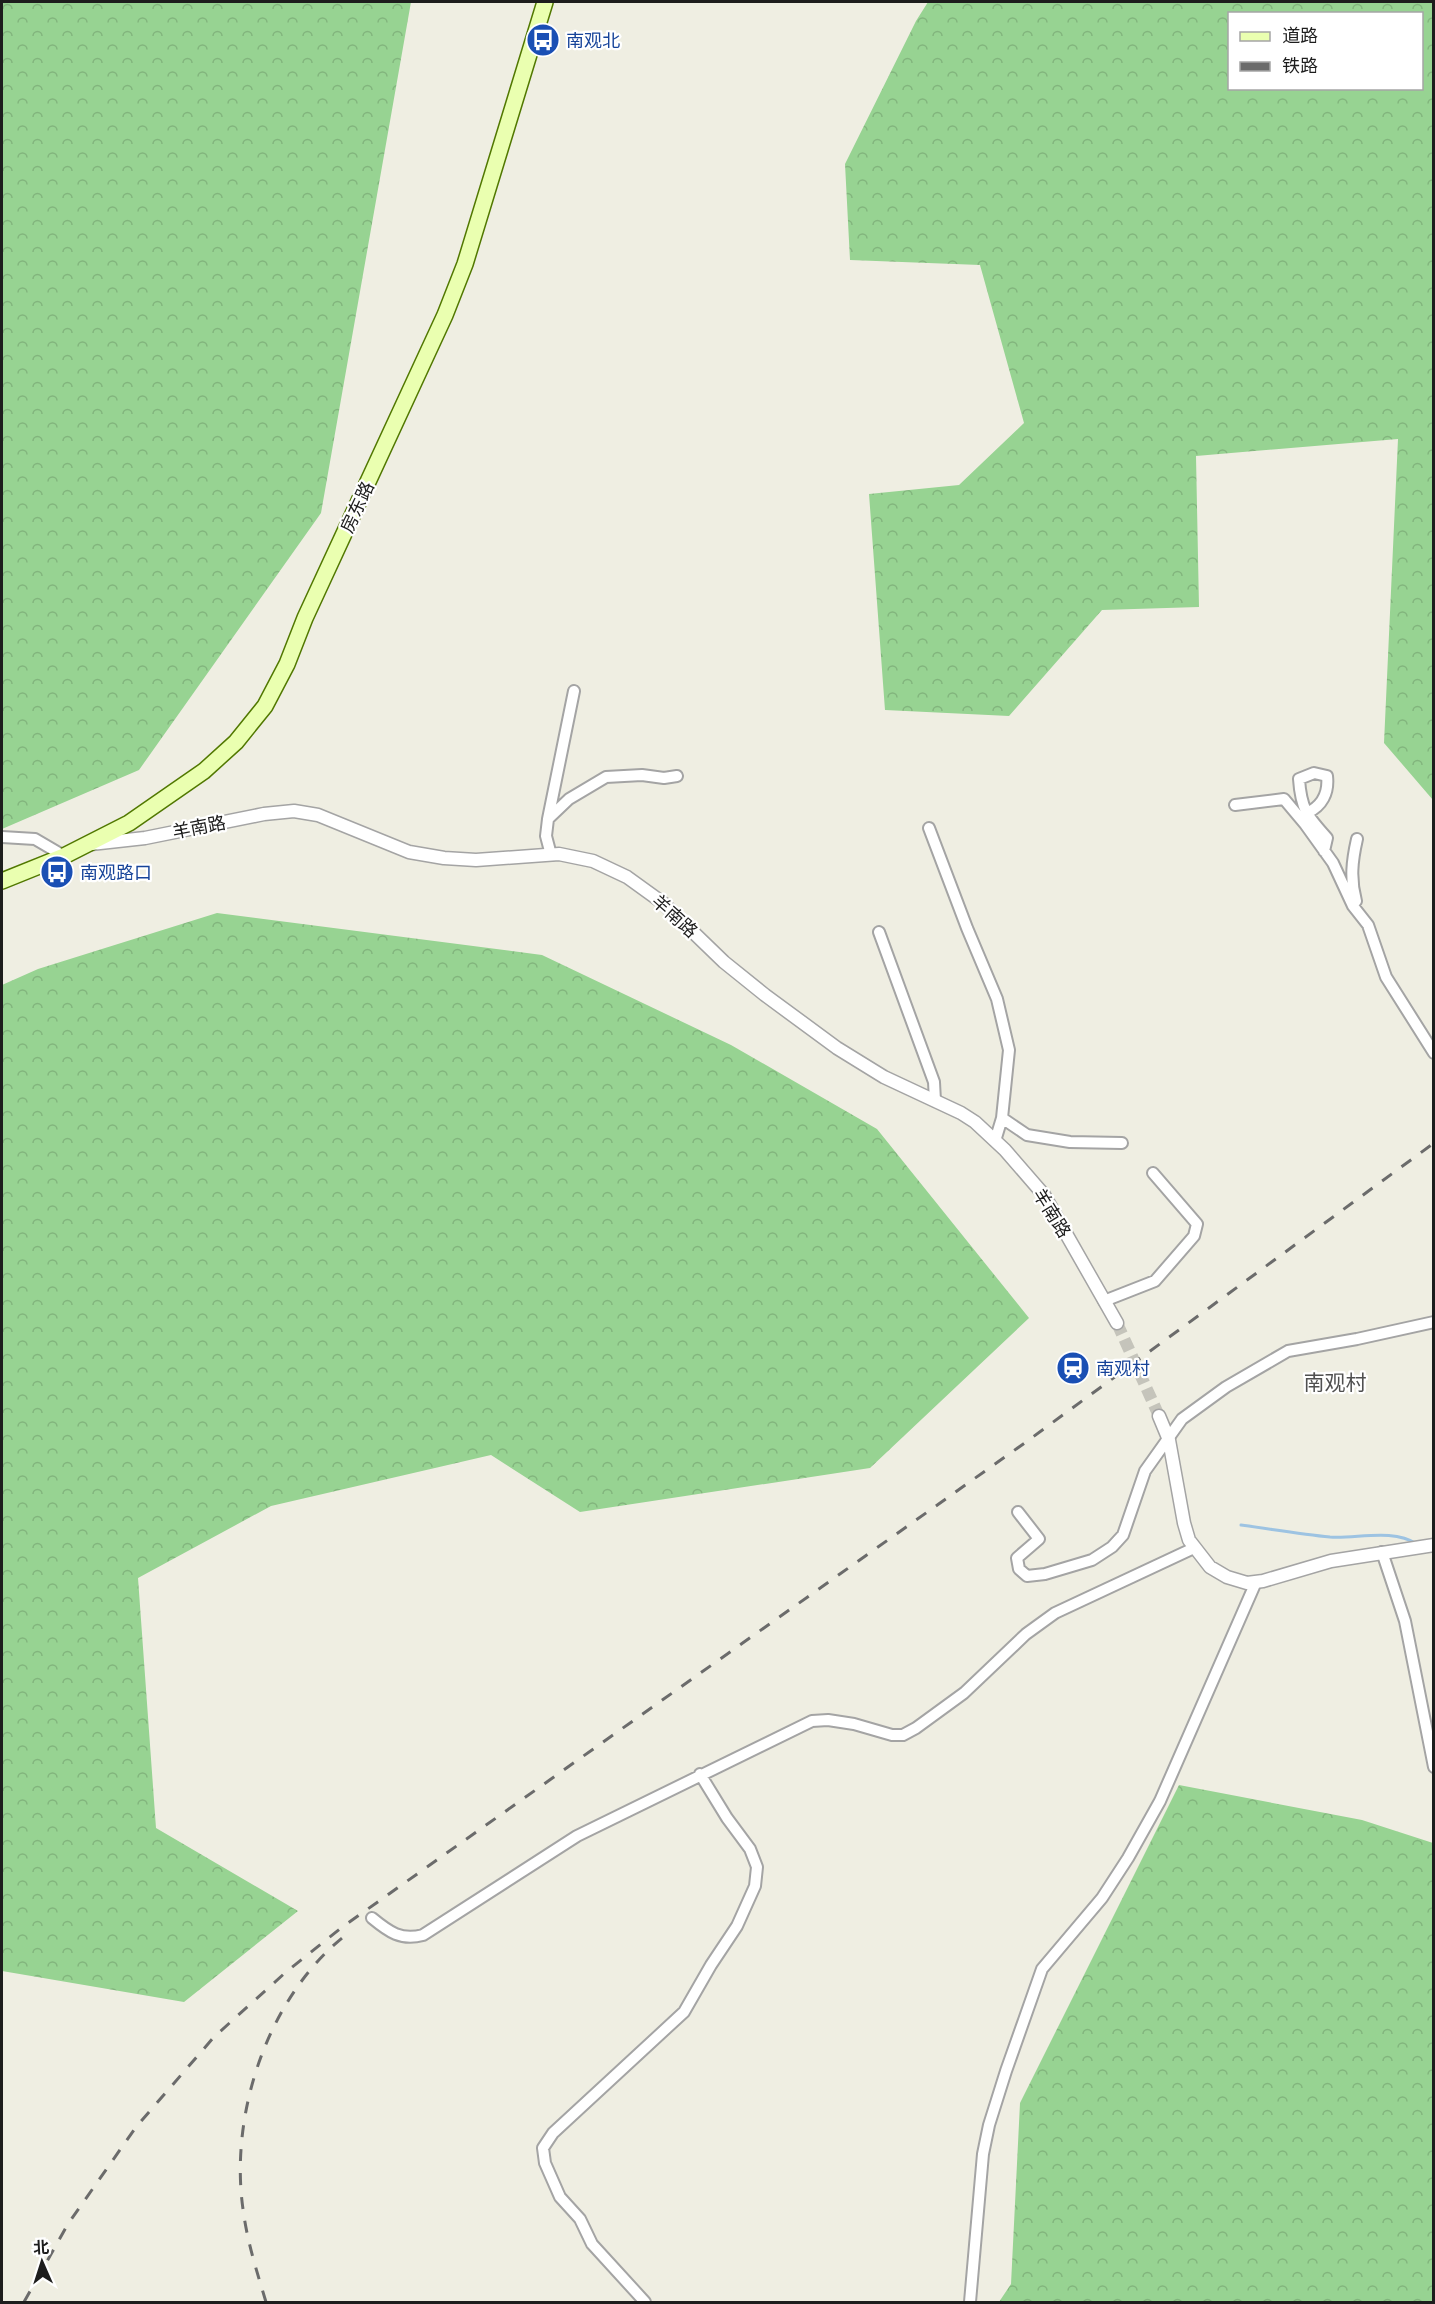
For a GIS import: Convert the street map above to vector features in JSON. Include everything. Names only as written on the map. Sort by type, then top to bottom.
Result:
[{"type":"main road","name":"房东路","points":[[2,881],[64,856],[129,824],[204,771],[236,742],[265,706],[287,664],[445,315],[486,199],[545,2]]},
{"type":"street","points":[[551,855],[546,836],[548,819],[574,691]]},
{"type":"street","points":[[548,819],[569,799],[606,777],[642,775],[664,778],[677,776]]},
{"type":"street","points":[[1236,805],[1284,800],[1305,824],[1333,863],[1353,906],[1368,925],[1386,977],[1434,1053]]},
{"type":"street","name":"羊南路","points":[[90,844],[145,838],[264,814],[294,811],[318,815],[409,852],[444,858],[476,860],[551,855],[593,861],[627,877],[663,903],[740,975],[837,1048],[884,1077],[975,1122],[1044,1195],[1117,1323]]},
{"type":"street","points":[[1307,813],[1326,838],[1324,851]]},
{"type":"street","points":[[929,828],[967,928],[998,999],[1009,1050],[1002,1118],[995,1141]]},
{"type":"street","points":[[2,837],[35,839],[64,856]]},
{"type":"street","points":[[1357,839],[1352,862],[1352,886],[1359,913]]},
{"type":"street","points":[[879,932],[934,1082],[935,1101]]},
{"type":"street","points":[[1002,1118],[1027,1135],[1070,1142],[1122,1143]]},
{"type":"street","points":[[1104,1301],[1155,1281],[1194,1236],[1197,1224],[1153,1173]]},
{"type":"street","points":[[1018,1512],[1039,1539],[1017,1558],[1019,1569],[1028,1576],[1045,1574],[1092,1560],[1112,1547],[1123,1535],[1145,1471],[1182,1419],[1226,1387],[1288,1350],[1357,1339],[1434,1322]]},
{"type":"street","points":[[1159,1416],[1169,1440],[1189,1540],[1210,1567],[1227,1577],[1247,1583],[1256,1582],[1331,1561],[1429,1546]]},
{"type":"street","points":[[372,1918],[400,1937],[412,1938],[423,1935],[577,1836],[812,1721],[846,1722],[892,1735],[903,1735],[964,1693],[1026,1634],[1055,1613],[1194,1548]]},
{"type":"street","points":[[1382,1552],[1405,1621],[1434,1767]]},
{"type":"street","points":[[970,2302],[983,2154],[989,2125],[1042,1969],[1102,1898],[1160,1801],[1256,1582]]},
{"type":"street","points":[[645,2302],[592,2244],[580,2219],[560,2197],[545,2163],[543,2148],[553,2133],[684,2013],[711,1965],[737,1926],[755,1886],[756,1867],[750,1848],[727,1818],[700,1774]]},
{"type":"green space","points":[[2,2],[411,2],[321,513],[139,770],[2,829]]},
{"type":"green space","points":[[928,2],[1433,2],[1433,800],[1384,743],[1398,439],[1196,456],[1199,607],[1102,610],[1009,716],[885,710],[869,494],[959,485],[1024,423],[980,265],[850,260],[845,164],[916,21]]},
{"type":"green space","points":[[217,913],[542,955],[731,1045],[877,1129],[1029,1318],[870,1468],[580,1512],[491,1455],[271,1506],[138,1578],[156,1828],[298,1911],[184,2002],[2,1971],[2,985],[38,969]]},
{"type":"green space","points":[[1179,1785],[1362,1820],[1433,1843],[1433,2302],[999,2302],[1011,2284],[1020,2103]]},
{"type":"waterway","points":[[1241,1525],[1330,1537],[1397,1536],[1417,1544]]},
{"type":"tunnel","points":[[1117,1323],[1159,1416]]},
{"type":"railway","points":[[24,2302],[68,2224],[136,2127],[214,2037],[286,1972],[341,1928],[1026,1442],[1434,1143]]},
{"type":"railway","points":[[266,2302],[245,2221],[240,2171],[243,2133],[250,2094],[261,2056],[278,2019],[298,1986],[323,1956],[351,1931]]},
{"type":"place","name":"南观北","points":[[543,40]]},
{"type":"place","name":"南观路口","points":[[57,872]]},
{"type":"place","name":"南观村","points":[[1073,1368]]},
{"type":"district","name":"南观村","points":[[1335,1383]]}]
